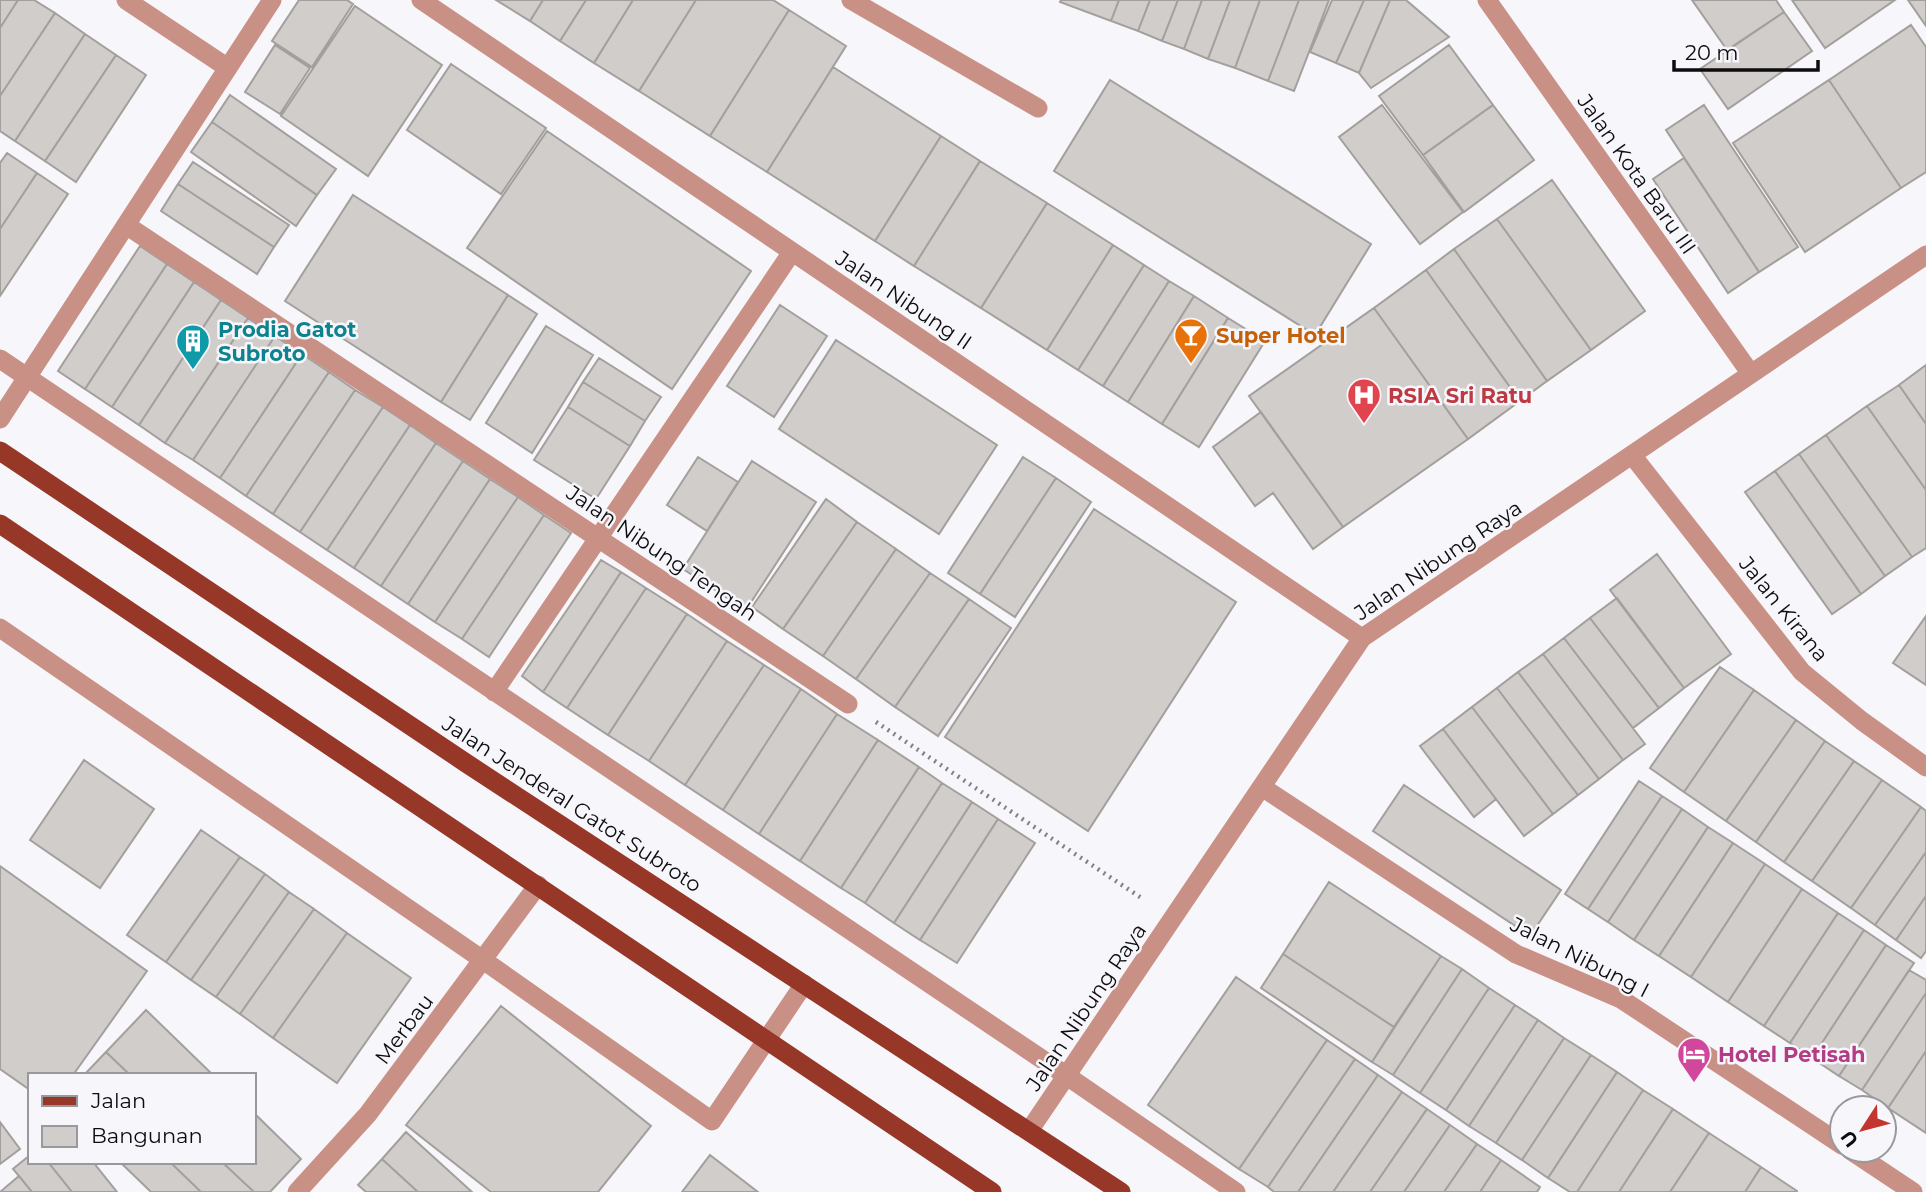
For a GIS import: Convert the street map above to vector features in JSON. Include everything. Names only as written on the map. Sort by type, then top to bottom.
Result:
[{"type":"main road","name":"Jalan Jenderal Gatot Subroto","points":[[0,451],[454,755],[1121,1192]]},
{"type":"main road","points":[[0,524],[992,1192]]},
{"type":"street","points":[[126,0],[228,68]]},
{"type":"street","points":[[0,419],[272,0]]},
{"type":"street","name":"Jalan Nibung II","points":[[421,0],[1362,638]]},
{"type":"street","points":[[852,0],[1038,108]]},
{"type":"street","name":"Jalan Kota Baru III","points":[[1487,0],[1751,374]]},
{"type":"street","name":"Jalan Nibung Tengah","points":[[127,225],[848,704]]},
{"type":"street","points":[[494,692],[792,252]]},
{"type":"street","name":"Jalan Nibung Raya","points":[[1029,1131],[1362,638],[1926,255]]},
{"type":"street","points":[[0,359],[1236,1192]]},
{"type":"street","name":"Jalan Kirana","points":[[1632,455],[1802,672],[1862,721],[1926,766]]},
{"type":"street","points":[[0,628],[712,1121],[804,984]]},
{"type":"street","name":"Jalan Nibung I","points":[[1262,787],[1516,954],[1620,999],[1828,1136]]},
{"type":"street","name":"Merbau","points":[[296,1192],[368,1114],[538,885]]},
{"type":"street","points":[[1871,1164],[1913,1192]]},
{"type":"path","points":[[848,704],[1173,919]]},
{"type":"building","points":[[0,0],[18,0],[0,28]]},
{"type":"building","points":[[18,0],[34,0],[55,13],[0,96],[0,28]]},
{"type":"building","points":[[299,0],[347,0],[353,4],[312,67],[272,41]]},
{"type":"building","points":[[496,0],[543,0],[530,21]]},
{"type":"building","points":[[543,0],[586,0],[560,41],[530,21]]},
{"type":"building","points":[[586,0],[633,0],[594,63],[560,41]]},
{"type":"building","points":[[633,0],[696,0],[639,91],[594,63]]},
{"type":"building","points":[[696,0],[773,0],[789,10],[710,136],[639,91]]},
{"type":"building","points":[[1119,0],[1111,21],[1060,2]]},
{"type":"building","points":[[1119,0],[1150,0],[1138,31],[1111,21]]},
{"type":"building","points":[[1150,0],[1178,0],[1162,41],[1138,31]]},
{"type":"building","points":[[1178,0],[1202,0],[1184,49],[1162,41]]},
{"type":"building","points":[[1202,0],[1230,0],[1208,59],[1184,49]]},
{"type":"building","points":[[1230,0],[1260,0],[1235,68],[1208,59]]},
{"type":"building","points":[[1260,0],[1299,0],[1268,81],[1235,68]]},
{"type":"building","points":[[1299,0],[1329,0],[1294,91],[1268,81]]},
{"type":"building","points":[[1332,0],[1364,0],[1336,63],[1310,52]]},
{"type":"building","points":[[1364,0],[1390,0],[1359,73],[1336,63]]},
{"type":"building","points":[[1390,0],[1406,0],[1449,37],[1371,88],[1359,73]]},
{"type":"building","points":[[1692,0],[1776,0],[1784,12],[1727,50]]},
{"type":"building","points":[[1792,0],[1895,0],[1825,48]]},
{"type":"building","points":[[1908,0],[1926,0],[1926,26]]},
{"type":"building","points":[[355,6],[442,65],[368,176],[281,116]]},
{"type":"building","points":[[789,10],[846,46],[767,172],[710,136]]},
{"type":"building","points":[[1784,12],[1812,51],[1728,109],[1700,69]]},
{"type":"building","points":[[55,13],[85,34],[15,141],[0,131],[0,96]]},
{"type":"building","points":[[1911,25],[1926,47],[1926,172],[1901,188],[1829,80]]},
{"type":"building","points":[[85,34],[116,55],[45,161],[15,141]]},
{"type":"building","points":[[275,45],[310,68],[280,114],[245,92]]},
{"type":"building","points":[[1449,45],[1493,105],[1423,155],[1379,96]]},
{"type":"building","points":[[116,55],[146,75],[76,182],[45,161]]},
{"type":"building","points":[[451,64],[546,128],[501,194],[407,130]]},
{"type":"building","points":[[833,67],[941,136],[875,241],[767,172]]},
{"type":"building","points":[[1110,80],[1371,244],[1315,335],[1054,171]]},
{"type":"building","points":[[1829,80],[1901,188],[1805,252],[1733,143]]},
{"type":"building","points":[[230,95],[336,169],[317,195],[212,122]]},
{"type":"building","points":[[1382,105],[1463,212],[1420,244],[1339,137]]},
{"type":"building","points":[[1493,105],[1534,160],[1464,212],[1423,155]]},
{"type":"building","points":[[1704,105],[1798,247],[1759,272],[1666,130]]},
{"type":"building","points":[[212,122],[317,195],[296,226],[191,152]]},
{"type":"building","points":[[547,131],[751,271],[672,389],[467,248]]},
{"type":"building","points":[[941,136],[980,161],[914,266],[875,241]]},
{"type":"building","points":[[7,153],[37,173],[0,229],[0,163]]},
{"type":"building","points":[[1684,158],[1759,272],[1728,293],[1653,179]]},
{"type":"building","points":[[980,161],[1047,203],[981,308],[914,266]]},
{"type":"building","points":[[193,162],[289,225],[274,247],[178,184]]},
{"type":"building","points":[[37,173],[68,194],[0,296],[0,229]]},
{"type":"building","points":[[1552,180],[1645,311],[1591,350],[1497,219]]},
{"type":"building","points":[[178,184],[274,247],[257,274],[161,211]]},
{"type":"building","points":[[353,195],[508,295],[441,402],[285,301]]},
{"type":"building","points":[[1047,203],[1113,245],[1047,350],[981,308]]},
{"type":"building","points":[[1497,219],[1591,350],[1547,381],[1454,249]]},
{"type":"building","points":[[1113,245],[1144,265],[1078,370],[1047,350]]},
{"type":"building","points":[[140,246],[167,264],[85,389],[58,371]]},
{"type":"building","points":[[1454,249],[1547,381],[1520,401],[1426,270]]},
{"type":"building","points":[[167,264],[194,282],[112,407],[85,389]]},
{"type":"building","points":[[1144,265],[1169,281],[1103,386],[1078,370]]},
{"type":"building","points":[[1426,270],[1520,401],[1468,439],[1374,308]]},
{"type":"building","points":[[1169,281],[1194,296],[1128,402],[1103,386]]},
{"type":"building","points":[[194,282],[221,300],[139,425],[112,407]]},
{"type":"building","points":[[508,295],[537,314],[470,420],[441,402]]},
{"type":"building","points":[[1194,296],[1228,318],[1162,424],[1128,402]]},
{"type":"building","name":"Prodia Gatot Subroto","points":[[221,300],[248,318],[165,443],[139,425]]},
{"type":"building","points":[[780,305],[827,336],[774,417],[727,386]]},
{"type":"building","name":"RSIA Sri Ratu","points":[[1374,308],[1468,439],[1343,527],[1249,396]]},
{"type":"building","points":[[248,318],[275,336],[193,460],[165,443]]},
{"type":"building","points":[[1228,318],[1265,341],[1199,447],[1162,424]]},
{"type":"building","points":[[546,326],[593,355],[532,453],[486,423]]},
{"type":"building","points":[[275,336],[302,354],[220,478],[193,460]]},
{"type":"building","points":[[836,340],[997,445],[939,534],[779,429]]},
{"type":"building","points":[[302,354],[329,372],[246,496],[220,478]]},
{"type":"building","points":[[599,358],[661,397],[645,421],[583,382]]},
{"type":"building","points":[[1926,365],[1926,424],[1899,385]]},
{"type":"building","points":[[329,372],[355,390],[273,514],[246,496]]},
{"type":"building","points":[[583,382],[645,421],[630,446],[568,407]]},
{"type":"building","points":[[1899,385],[1926,424],[1926,490],[1867,406]]},
{"type":"building","points":[[355,390],[383,407],[300,532],[273,514]]},
{"type":"building","points":[[1867,406],[1926,490],[1926,548],[1912,557],[1826,435]]},
{"type":"building","points":[[383,407],[410,425],[327,550],[300,532]]},
{"type":"building","points":[[568,407],[630,446],[596,499],[534,460]]},
{"type":"building","points":[[1261,412],[1343,527],[1313,549],[1273,493],[1255,506],[1213,447]]},
{"type":"building","points":[[410,425],[436,443],[354,568],[327,550]]},
{"type":"building","points":[[1826,435],[1912,557],[1885,576],[1799,454]]},
{"type":"building","points":[[436,443],[463,461],[381,586],[354,568]]},
{"type":"building","points":[[1799,454],[1885,576],[1861,594],[1775,471]]},
{"type":"building","points":[[698,457],[738,482],[707,531],[667,505]]},
{"type":"building","points":[[1023,457],[1056,478],[980,594],[948,573]]},
{"type":"building","points":[[463,461],[490,479],[408,604],[381,586]]},
{"type":"building","points":[[752,461],[816,502],[746,610],[683,569]]},
{"type":"building","points":[[1775,471],[1861,594],[1832,614],[1745,492]]},
{"type":"building","points":[[1056,478],[1091,502],[1015,617],[980,594]]},
{"type":"building","points":[[490,479],[518,497],[435,622],[408,604]]},
{"type":"building","points":[[518,497],[544,515],[462,639],[435,622]]},
{"type":"building","points":[[826,499],[857,522],[783,629],[752,607]]},
{"type":"building","points":[[1094,509],[1236,602],[1088,831],[945,737]]},
{"type":"building","points":[[544,515],[571,533],[489,657],[462,639]]},
{"type":"building","points":[[857,522],[896,549],[823,656],[783,629]]},
{"type":"building","points":[[896,549],[930,573],[856,679],[823,656]]},
{"type":"building","points":[[1657,554],[1731,654],[1684,688],[1610,590]]},
{"type":"building","points":[[601,560],[621,572],[543,692],[522,676]]},
{"type":"building","points":[[621,572],[646,588],[567,708],[543,692]]},
{"type":"building","points":[[930,573],[969,599],[895,707],[856,679]]},
{"type":"building","points":[[646,588],[687,614],[608,735],[567,708]]},
{"type":"building","points":[[1617,598],[1684,688],[1659,708],[1590,618]]},
{"type":"building","points":[[969,599],[1011,628],[938,736],[895,707]]},
{"type":"building","points":[[687,614],[727,641],[649,761],[608,735]]},
{"type":"building","points":[[1926,616],[1926,685],[1893,663]]},
{"type":"building","points":[[1590,618],[1659,708],[1633,728],[1564,638]]},
{"type":"building","points":[[1564,638],[1645,744],[1623,760],[1543,654]]},
{"type":"building","points":[[727,641],[764,665],[685,785],[649,761]]},
{"type":"building","points":[[1543,654],[1623,760],[1599,779],[1518,672]]},
{"type":"building","points":[[764,665],[801,689],[723,810],[685,785]]},
{"type":"building","points":[[1720,667],[1754,690],[1684,792],[1650,768]]},
{"type":"building","points":[[1518,672],[1599,779],[1578,795],[1497,688]]},
{"type":"building","points":[[1497,688],[1578,795],[1553,814],[1472,707]]},
{"type":"building","points":[[801,689],[837,714],[759,834],[723,810]]},
{"type":"building","points":[[1754,690],[1796,720],[1726,821],[1684,792]]},
{"type":"building","points":[[1472,707],[1553,814],[1524,836],[1443,729]]},
{"type":"building","points":[[837,714],[878,740],[800,861],[759,834]]},
{"type":"building","points":[[1796,720],[1825,741],[1756,842],[1726,821]]},
{"type":"building","points":[[1443,729],[1496,799],[1474,817],[1420,746]]},
{"type":"building","points":[[878,740],[919,767],[841,888],[800,861]]},
{"type":"building","points":[[1825,741],[1854,761],[1784,862],[1756,842]]},
{"type":"building","points":[[84,760],[154,809],[100,888],[30,840]]},
{"type":"building","points":[[1854,761],[1882,780],[1812,881],[1784,862]]},
{"type":"building","points":[[919,767],[942,783],[865,903],[841,888]]},
{"type":"building","points":[[1882,780],[1921,807],[1851,908],[1812,881]]},
{"type":"building","points":[[1639,781],[1662,796],[1588,909],[1565,894]]},
{"type":"building","points":[[942,783],[972,802],[894,923],[865,903]]},
{"type":"building","points":[[1404,785],[1561,890],[1530,936],[1373,831]]},
{"type":"building","points":[[1662,796],[1682,809],[1608,922],[1588,909]]},
{"type":"building","points":[[972,802],[998,819],[920,940],[894,923]]},
{"type":"building","points":[[1921,807],[1926,811],[1926,852],[1875,925],[1851,908]]},
{"type":"building","points":[[1682,809],[1708,827],[1634,940],[1608,922]]},
{"type":"building","points":[[998,819],[1035,843],[957,963],[920,940]]},
{"type":"building","points":[[1708,827],[1733,843],[1659,956],[1634,940]]},
{"type":"building","points":[[201,830],[240,857],[166,962],[127,935]]},
{"type":"building","points":[[1733,843],[1765,864],[1691,977],[1659,956]]},
{"type":"building","points":[[1926,852],[1926,896],[1896,940],[1875,925]]},
{"type":"building","points":[[240,857],[265,874],[191,980],[166,962]]},
{"type":"building","points":[[1765,864],[1802,889],[1728,1002],[1691,977]]},
{"type":"building","points":[[0,866],[147,971],[74,1073],[28,1073],[28,1089],[0,1069]]},
{"type":"building","points":[[265,874],[289,892],[216,997],[191,980]]},
{"type":"building","points":[[1329,882],[1441,956],[1394,1027],[1283,954]]},
{"type":"building","points":[[1802,889],[1838,913],[1764,1026],[1728,1002]]},
{"type":"building","points":[[289,892],[314,909],[240,1014],[216,997]]},
{"type":"building","points":[[1926,896],[1926,951],[1921,958],[1896,940]]},
{"type":"building","points":[[314,909],[347,933],[273,1038],[240,1014]]},
{"type":"building","points":[[1838,913],[1864,930],[1790,1043],[1764,1026]]},
{"type":"building","points":[[1864,930],[1886,945],[1812,1058],[1790,1043]]},
{"type":"building","points":[[347,933],[411,978],[337,1083],[273,1038]]},
{"type":"building","points":[[1886,945],[1914,963],[1839,1076],[1812,1058]]},
{"type":"building","points":[[1283,954],[1394,1027],[1372,1062],[1261,988]]},
{"type":"building","points":[[1441,956],[1462,969],[1393,1075],[1372,1062]]},
{"type":"building","points":[[1462,969],[1489,988],[1420,1093],[1393,1075]]},
{"type":"building","points":[[1909,970],[1926,980],[1926,993],[1862,1090],[1839,1076]]},
{"type":"building","points":[[1236,977],[1327,1040],[1239,1169],[1148,1105]]},
{"type":"building","points":[[1489,988],[1515,1005],[1446,1110],[1420,1093]]},
{"type":"building","points":[[1926,993],[1926,1051],[1897,1094],[1868,1094],[1862,1090]]},
{"type":"building","points":[[1515,1005],[1538,1020],[1469,1126],[1446,1110]]},
{"type":"building","points":[[501,1006],[651,1126],[598,1192],[491,1192],[406,1125]]},
{"type":"building","points":[[146,1010],[211,1073],[128,1073],[106,1052]]},
{"type":"building","points":[[1538,1020],[1564,1038],[1496,1143],[1469,1126]]},
{"type":"building","points":[[1564,1038],[1591,1055],[1522,1160],[1496,1143]]},
{"type":"building","points":[[1327,1040],[1355,1059],[1268,1187],[1239,1169]]},
{"type":"building","points":[[1926,1051],[1926,1133],[1898,1115],[1897,1094]]},
{"type":"building","points":[[106,1052],[128,1073],[86,1073]]},
{"type":"building","points":[[1591,1055],[1617,1072],[1548,1178],[1522,1160]]},
{"type":"building","points":[[1355,1059],[1378,1075],[1298,1192],[1274,1192],[1268,1187]]},
{"type":"building","points":[[1617,1072],[1643,1090],[1577,1192],[1570,1192],[1548,1178]]},
{"type":"building","points":[[1378,1075],[1402,1092],[1333,1192],[1298,1192]]},
{"type":"building","points":[[1643,1090],[1673,1109],[1619,1192],[1577,1192]]},
{"type":"building","points":[[1402,1092],[1427,1109],[1370,1192],[1333,1192]]},
{"type":"building","points":[[1427,1109],[1450,1125],[1404,1192],[1370,1192]]},
{"type":"building","points":[[1673,1109],[1709,1133],[1670,1192],[1619,1192]]},
{"type":"building","points":[[256,1115],[301,1159],[270,1192],[254,1192],[224,1164],[256,1164]]},
{"type":"building","points":[[0,1122],[20,1149],[0,1164]]},
{"type":"building","points":[[1450,1125],[1477,1144],[1444,1192],[1404,1192]]},
{"type":"building","points":[[406,1132],[472,1192],[418,1192],[382,1159]]},
{"type":"building","points":[[1709,1133],[1761,1167],[1745,1192],[1670,1192]]},
{"type":"building","points":[[1477,1144],[1501,1160],[1480,1192],[1444,1192]]},
{"type":"building","points":[[710,1155],[758,1192],[682,1192]]},
{"type":"building","points":[[28,1157],[28,1164],[50,1164],[72,1192],[32,1192],[13,1169]]},
{"type":"building","points":[[382,1159],[418,1192],[366,1192],[358,1185]]},
{"type":"building","points":[[1501,1160],[1540,1187],[1537,1192],[1480,1192]]},
{"type":"building","points":[[50,1164],[95,1164],[117,1192],[72,1192]]},
{"type":"building","points":[[122,1164],[172,1164],[201,1192],[151,1192]]},
{"type":"building","points":[[172,1164],[224,1164],[254,1192],[201,1192]]},
{"type":"building","points":[[1761,1167],[1797,1191],[1797,1192],[1745,1192]]},
{"type":"building","points":[[19,1176],[32,1192],[0,1192]]},
{"type":"place","name":"Super Hotel","points":[[1191,365]]},
{"type":"place","name":"Prodia Gatot Subroto","points":[[193,371]]},
{"type":"place","name":"RSIA Sri Ratu","points":[[1364,425]]},
{"type":"place","name":"Hotel Petisah","points":[[1694,1084]]}]
